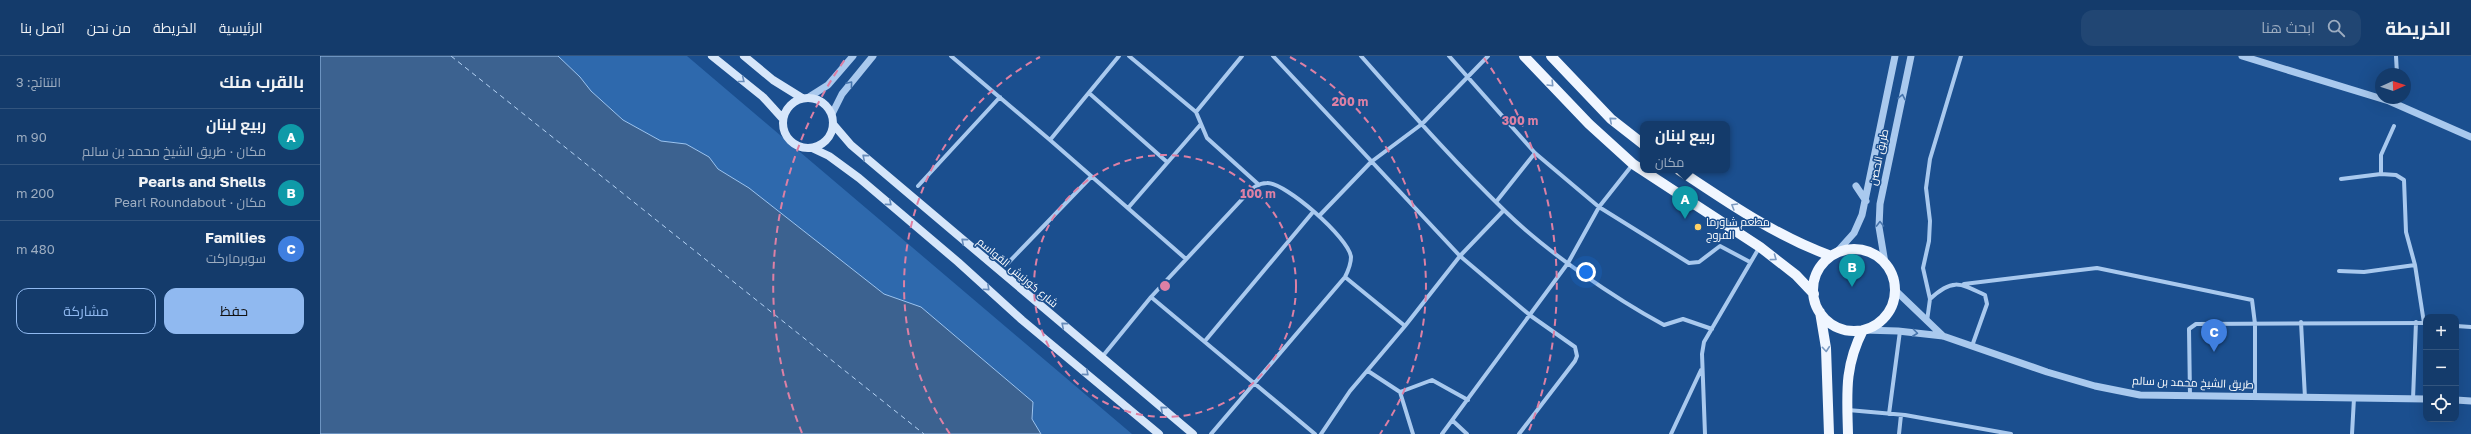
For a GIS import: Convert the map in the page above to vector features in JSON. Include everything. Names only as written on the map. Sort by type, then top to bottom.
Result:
[{"type":"main road","points":[[712,56],[763,97],[783,119]]},
{"type":"main road","points":[[744,56],[773,80],[806,98],[823,103],[832,114],[833,124],[827,140],[812,148]]},
{"type":"main road","points":[[1524,56],[1589,124],[1640,169]]},
{"type":"main road","points":[[1551,56],[1611,119],[1640,142]]},
{"type":"main road","points":[[806,98],[789,106],[783,119],[783,127],[790,141],[796,146],[812,148],[829,156],[859,178],[958,262],[1022,320],[1159,434]]},
{"type":"main road","name":"شارع كورنيش القواسم","points":[[833,124],[850,145],[1193,434]]},
{"type":"main road","points":[[1647,173],[1760,247],[1796,275],[1814,294]]},
{"type":"main road","points":[[1684,173],[1802,246],[1833,255]]},
{"type":"main road","points":[[1819,310],[1827,320],[1838,327],[1850,330],[1862,330],[1873,326],[1886,315],[1894,300],[1895,290],[1890,271],[1885,263],[1875,254],[1862,249],[1849,249],[1833,255],[1817,273],[1814,294],[1819,310],[1826,348],[1829,434]]},
{"type":"main road","points":[[1848,434],[1847,376],[1852,350],[1862,330]]},
{"type":"street","points":[[806,98],[828,84],[853,56]]},
{"type":"street","points":[[832,114],[842,94],[873,56]]},
{"type":"street","points":[[951,56],[1186,259]]},
{"type":"street","points":[[1050,140],[1119,56]]},
{"type":"street","points":[[1129,56],[1196,112],[1207,138],[1258,184]]},
{"type":"street","points":[[1196,112],[1242,56]]},
{"type":"street","points":[[1273,56],[1460,256],[1531,316],[1575,347],[1577,356],[1575,361],[1520,434]]},
{"type":"street","points":[[1361,56],[1422,124],[1496,202],[1568,264],[1664,325],[1683,319],[1712,329]]},
{"type":"street","points":[[1449,56],[1536,153],[1600,207],[1689,263],[1699,262],[1720,246],[1750,262]]},
{"type":"street","points":[[1319,216],[1371,162],[1422,124],[1488,56]]},
{"type":"street","name":"طريق الحصن","points":[[1833,255],[1854,233],[1866,201],[1895,56]]},
{"type":"street","name":"طريق الحصن","points":[[1885,263],[1879,227],[1880,204],[1911,56]]},
{"type":"street","points":[[1927,321],[1930,299],[1923,268],[1930,223],[1927,175],[1930,159],[1961,56]]},
{"type":"street","points":[[2242,56],[2375,95]]},
{"type":"street","points":[[2396,56],[2397,68]]},
{"type":"street","points":[[1089,92],[1167,162]]},
{"type":"street","points":[[918,186],[1000,97]]},
{"type":"street","points":[[2400,104],[2471,137]]},
{"type":"street","points":[[1128,208],[1201,124]]},
{"type":"street","points":[[2381,174],[2381,155],[2394,126]]},
{"type":"street","points":[[1496,202],[1536,153]]},
{"type":"street","points":[[1442,434],[1531,316],[1568,264],[1600,207],[1633,164]]},
{"type":"street","points":[[2341,179],[2381,174],[2396,175],[2404,180],[2406,232],[2415,265],[2423,314]]},
{"type":"street","points":[[1008,263],[1091,177]]},
{"type":"street","points":[[1102,356],[1151,297],[1258,184],[1271,183],[1294,197],[1319,216],[1345,244],[1351,256],[1345,277],[1211,434]]},
{"type":"street","points":[[1856,186],[1866,201]]},
{"type":"street","points":[[1321,434],[1350,391],[1405,326],[1460,256],[1504,210]]},
{"type":"street","points":[[1205,341],[1313,212]]},
{"type":"street","points":[[1705,434],[1702,367],[1704,342],[1760,247]]},
{"type":"street","points":[[2339,271],[2364,272],[2415,265]]},
{"type":"street","points":[[1930,299],[1948,285],[2097,268],[2252,300],[2255,324],[2255,396]]},
{"type":"street","points":[[1345,277],[1405,326]]},
{"type":"street","points":[[1964,284],[1985,294],[1988,300],[1972,346]]},
{"type":"street","name":"طريق الشيخ محمد بن سالم","points":[[1895,290],[1943,336]]},
{"type":"street","points":[[1151,297],[1315,434]]},
{"type":"street","points":[[2190,396],[2189,329],[2192,325],[2301,322],[2423,323]]},
{"type":"street","points":[[2301,322],[2305,398]]},
{"type":"street","points":[[2413,399],[2416,322]]},
{"type":"street","points":[[2459,326],[2471,327]]},
{"type":"street","name":"طريق الشيخ محمد بن سالم","points":[[1862,330],[1900,331],[1943,336],[2047,372],[2095,386],[2140,395],[2423,399]]},
{"type":"street","points":[[1889,414],[1900,331]]},
{"type":"street","points":[[1672,434],[1702,367]]},
{"type":"street","points":[[1368,371],[1400,392],[1413,434]]},
{"type":"street","points":[[1400,392],[1432,380],[1468,400]]},
{"type":"street","points":[[1824,434],[1827,394]]},
{"type":"street","points":[[2352,434],[2354,398]]},
{"type":"street","points":[[2459,400],[2471,401]]},
{"type":"street","points":[[1848,410],[1901,415],[2011,434]]},
{"type":"street","points":[[1899,434],[1901,415]]},
{"type":"street","points":[[1453,421],[1467,434]]},
{"type":"shaded area","points":[[320,56],[558,56],[580,77],[591,91],[623,120],[661,141],[686,144],[709,157],[718,169],[749,188],[884,294],[921,307],[1033,402],[1032,419],[1041,434],[320,434]]},
{"type":"shaded area","points":[[558,56],[687,56],[1132,434],[1041,434],[1032,419],[1033,402],[921,307],[884,294],[749,188],[718,169],[709,157],[686,144],[661,141],[623,120],[591,91],[580,77]]},
{"type":"ferry route","points":[[451,56],[924,434]]},
{"type":"place","name":"ربيع لبنان","points":[[1685,219]]},
{"type":"place","name":"مطعم شاورما الفروج","points":[[1698,227]]},
{"type":"place","name":"Pearls and Shells","points":[[1852,287]]},
{"type":"place","name":"Families","points":[[2214,352]]}]
